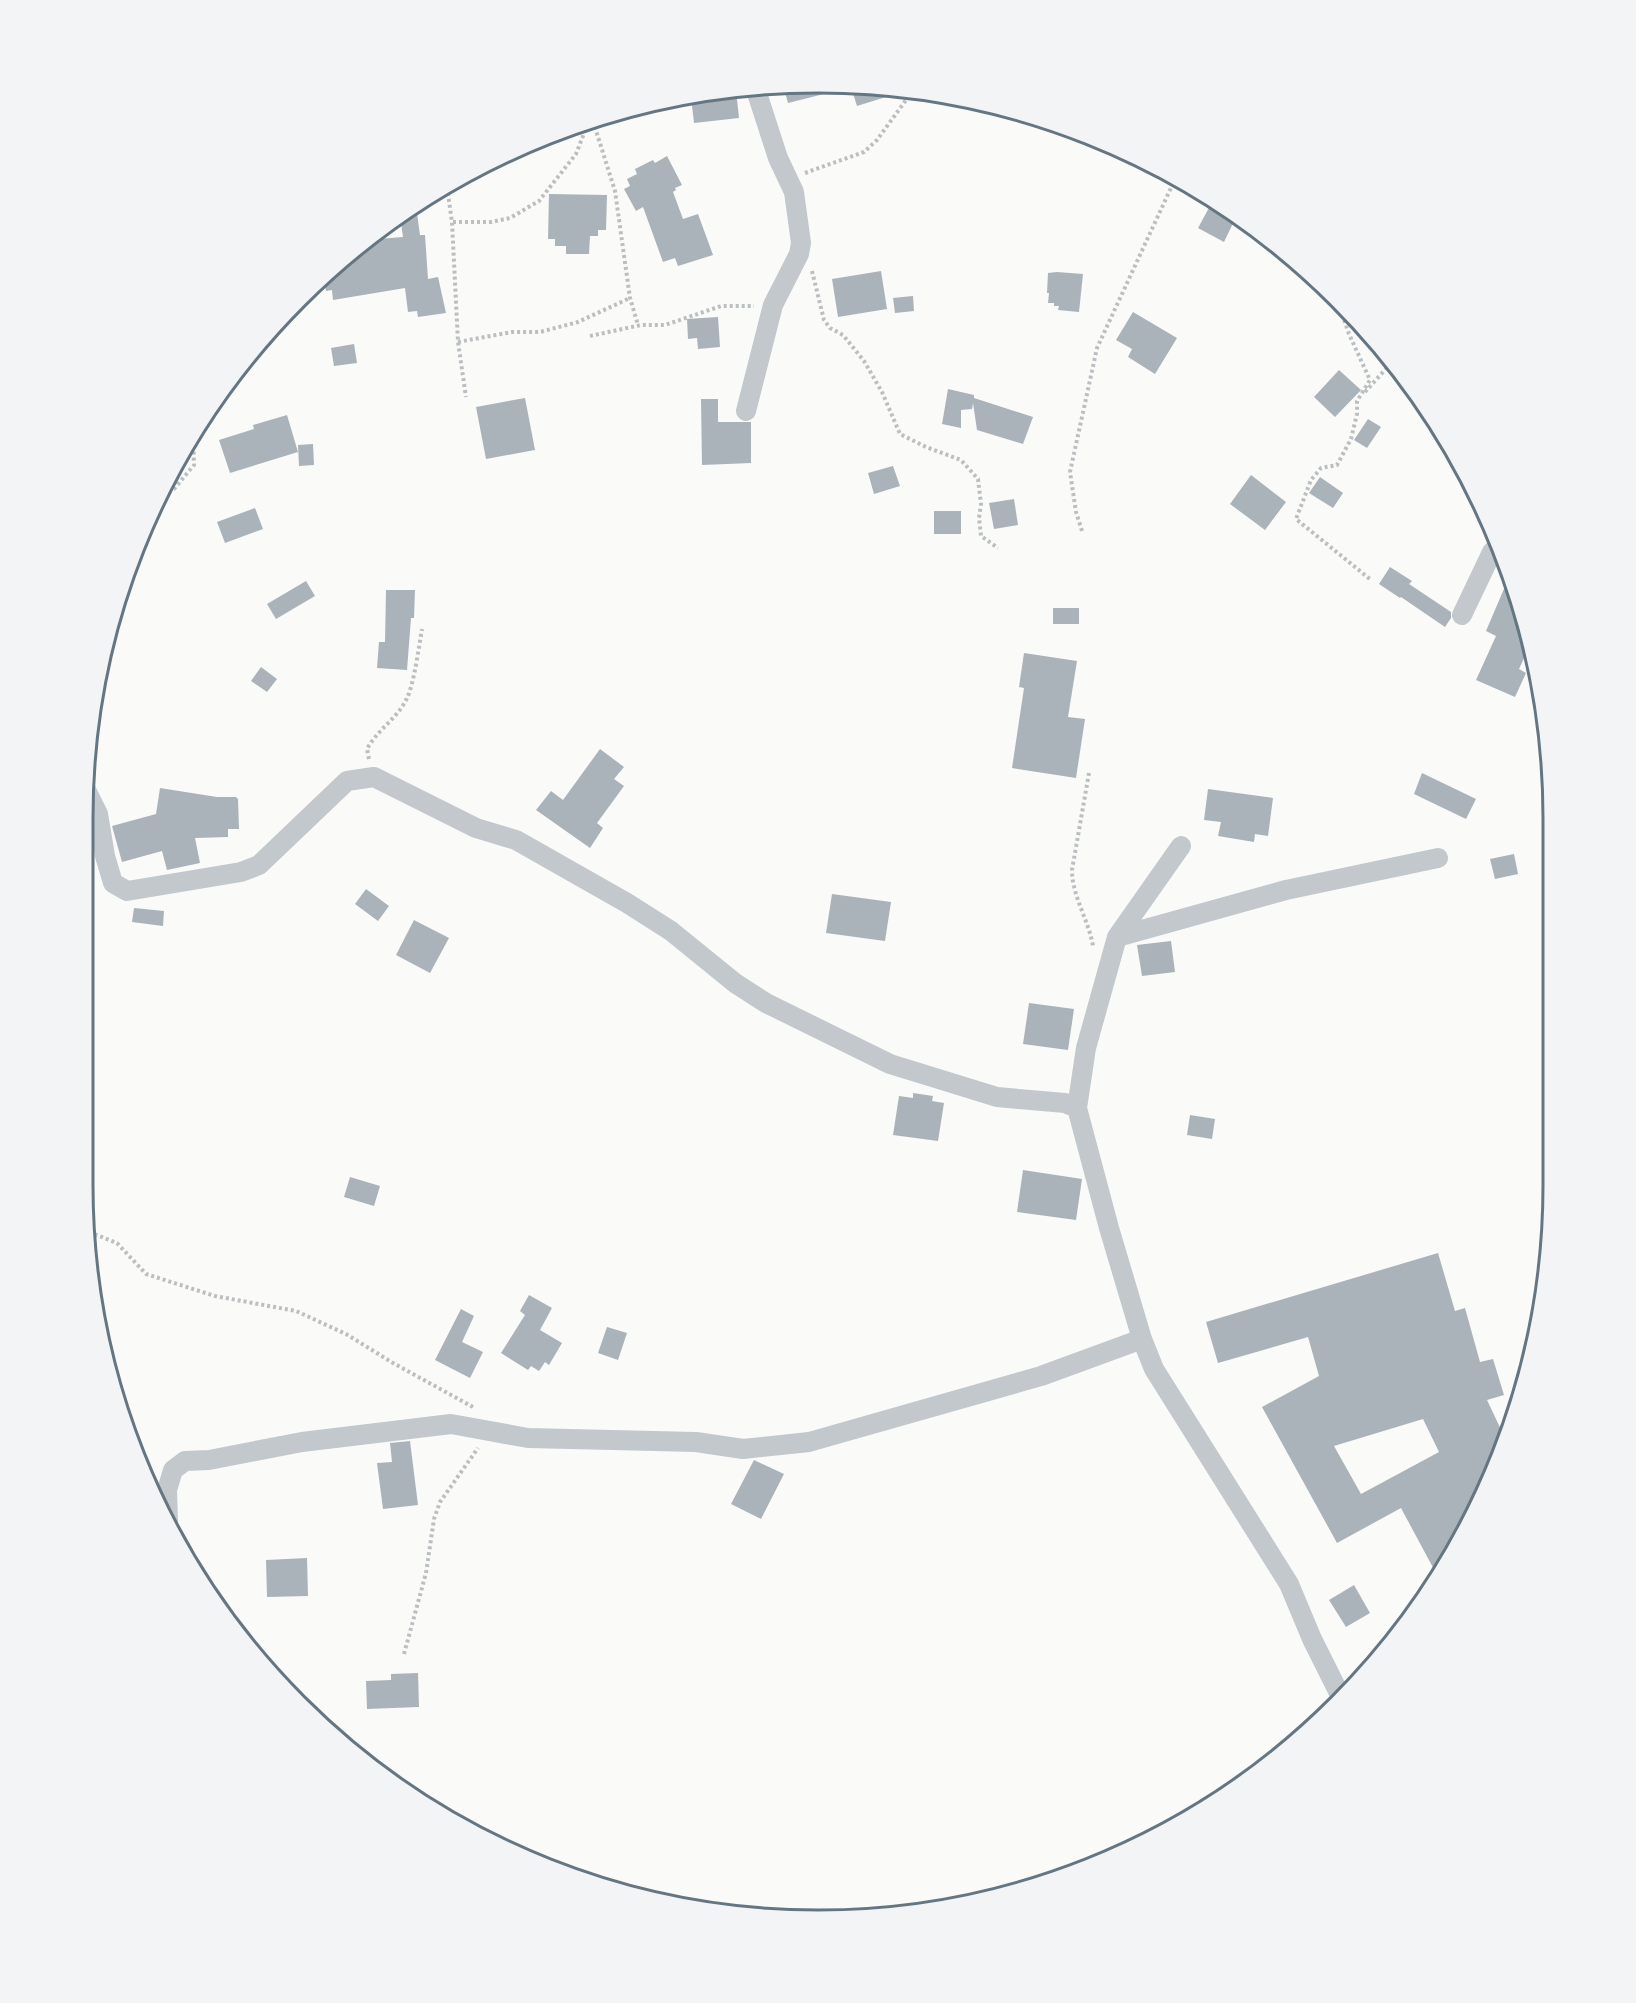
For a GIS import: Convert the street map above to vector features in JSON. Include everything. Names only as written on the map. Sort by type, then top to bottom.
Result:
[{"type":"street","points":[[746,411],[773,305],[799,254],[801,243],[794,192],[778,158],[758,96]]},
{"type":"street","points":[[1462,615],[1492,552]]},
{"type":"street","points":[[94,805],[98,814],[105,856],[113,883],[127,891],[241,872],[259,865],[347,781],[374,777],[476,828],[516,840],[627,903],[671,931],[735,983],[766,1003],[890,1064],[997,1097],[1065,1103],[1077,1108]]},
{"type":"street","points":[[1181,846],[1117,937],[1086,1048],[1077,1108],[1109,1228],[1142,1339],[1154,1369],[1289,1584],[1312,1640],[1338,1691]]},
{"type":"street","points":[[1117,937],[1286,890],[1438,858]]},
{"type":"street","points":[[167,1505],[167,1490],[173,1470],[185,1461],[208,1460],[302,1442],[451,1424],[528,1438],[696,1442],[743,1449],[809,1442],[1041,1376],[1142,1339]]},
{"type":"path","points":[[788,179],[864,152],[877,140],[907,99]]},
{"type":"path","points":[[595,128],[615,191],[630,298],[638,325]]},
{"type":"path","points":[[452,222],[491,222],[510,218],[539,201],[576,154],[585,131]]},
{"type":"path","points":[[1082,531],[1076,512],[1070,472],[1097,348],[1172,185]]},
{"type":"path","points":[[448,195],[452,222],[458,342],[466,397]]},
{"type":"path","points":[[801,243],[811,268],[824,320],[830,328],[843,335],[864,361],[882,392],[900,434],[961,460],[978,479],[981,536],[999,548]]},
{"type":"path","points":[[458,342],[512,332],[540,332],[578,322],[630,298]]},
{"type":"path","points":[[590,336],[638,325],[665,325],[721,306],[773,305]]},
{"type":"path","points":[[1344,319],[1370,380],[1357,401],[1357,414],[1351,440],[1337,465],[1321,468],[1311,480],[1296,519],[1371,580]]},
{"type":"path","points":[[1357,401],[1386,369]]},
{"type":"path","points":[[171,490],[194,465],[193,449]]},
{"type":"path","points":[[374,777],[367,749],[372,740],[393,719],[408,697],[422,629]]},
{"type":"path","points":[[1089,773],[1072,870],[1072,882],[1094,949]]},
{"type":"path","points":[[95,1234],[117,1243],[146,1274],[215,1296],[296,1311],[346,1334],[393,1364],[479,1411]]},
{"type":"path","points":[[404,1654],[426,1573],[434,1519],[440,1502],[491,1431]]},
{"type":"building","points":[[827,93],[788,103],[786,94]]},
{"type":"building","points":[[853,95],[886,97],[857,106]]},
{"type":"building","points":[[737,98],[739,118],[694,123],[692,104]]},
{"type":"building","points":[[667,156],[682,185],[675,188],[673,192],[683,219],[698,214],[713,255],[678,266],[675,258],[663,262],[643,207],[636,211],[624,189],[630,186],[627,179],[637,174],[635,169],[653,160],[655,163]]},
{"type":"building","points":[[549,194],[607,195],[606,230],[598,230],[598,236],[590,236],[589,254],[566,254],[566,246],[555,246],[555,239],[548,239]]},
{"type":"building","points":[[1209,208],[1233,224],[1224,242],[1198,228]]},
{"type":"building","points":[[417,214],[420,235],[425,235],[428,279],[438,277],[446,313],[418,317],[417,311],[408,312],[405,288],[333,300],[332,290],[326,291],[325,286],[340,273],[383,239],[403,237],[401,225]]},
{"type":"building","points":[[881,271],[887,309],[838,317],[832,279]]},
{"type":"building","points":[[1048,273],[1083,274],[1079,312],[1058,310],[1059,306],[1048,303]]},
{"type":"building","points":[[913,296],[914,311],[895,313],[893,298]]},
{"type":"building","points":[[1133,312],[1177,338],[1155,374],[1128,357],[1132,349],[1116,340]]},
{"type":"building","points":[[718,317],[720,347],[698,349],[697,338],[688,339],[687,319]]},
{"type":"building","points":[[354,344],[357,363],[334,366],[331,348]]},
{"type":"building","points":[[1339,370],[1361,390],[1335,417],[1314,397]]},
{"type":"building","points":[[948,389],[974,395],[974,398],[1033,417],[1023,444],[977,430],[973,403],[972,409],[961,410],[961,428],[942,424]]},
{"type":"building","points":[[525,398],[535,450],[486,459],[476,407]]},
{"type":"building","points":[[701,399],[718,399],[718,422],[751,422],[751,463],[702,465]]},
{"type":"building","points":[[287,415],[298,452],[230,473],[219,440],[254,429],[253,425]]},
{"type":"building","points":[[1368,419],[1381,427],[1367,448],[1354,440]]},
{"type":"building","points":[[313,444],[314,465],[299,466],[298,445]]},
{"type":"building","points":[[893,466],[900,486],[874,494],[868,473]]},
{"type":"building","points":[[1251,475],[1286,502],[1265,530],[1230,504]]},
{"type":"building","points":[[1320,477],[1343,493],[1333,508],[1309,493]]},
{"type":"building","points":[[1014,499],[1018,525],[994,529],[989,503]]},
{"type":"building","points":[[255,508],[263,529],[225,543],[217,522]]},
{"type":"building","points":[[934,511],[961,511],[961,534],[934,534]]},
{"type":"building","points":[[1390,567],[1412,581],[1409,584],[1451,612],[1451,618],[1445,627],[1379,584]]},
{"type":"building","points":[[306,581],[315,596],[276,619],[267,604]]},
{"type":"building","points":[[1505,586],[1524,657],[1519,669],[1526,673],[1515,697],[1476,680],[1496,636],[1486,631]]},
{"type":"building","points":[[386,590],[415,590],[407,670],[377,668],[379,642],[385,642]]},
{"type":"building","points":[[1053,608],[1079,608],[1079,624],[1053,624]]},
{"type":"building","points":[[1024,653],[1077,661],[1068,717],[1085,719],[1076,778],[1012,768],[1024,688],[1019,687]]},
{"type":"building","points":[[261,667],[277,679],[267,692],[251,681]]},
{"type":"building","points":[[600,749],[624,767],[614,779],[624,786],[597,823],[603,828],[590,848],[536,810],[551,791],[563,800]]},
{"type":"building","points":[[1422,773],[1476,799],[1466,819],[1414,794]]},
{"type":"building","points":[[160,788],[217,797],[236,797],[238,799],[239,829],[228,829],[228,837],[195,838],[200,863],[167,870],[162,851],[122,862],[112,826],[156,814]]},
{"type":"building","points":[[1208,789],[1273,798],[1268,836],[1255,834],[1254,842],[1218,836],[1221,822],[1204,820]]},
{"type":"building","points":[[1514,854],[1518,874],[1495,879],[1490,859]]},
{"type":"building","points":[[366,889],[389,906],[378,921],[355,904]]},
{"type":"building","points":[[832,894],[891,902],[885,941],[826,933]]},
{"type":"building","points":[[134,908],[164,911],[163,926],[132,922]]},
{"type":"building","points":[[414,920],[449,938],[430,973],[396,955]]},
{"type":"building","points":[[1171,941],[1175,972],[1142,976],[1137,945]]},
{"type":"building","points":[[1029,1003],[1074,1009],[1068,1050],[1023,1044]]},
{"type":"building","points":[[913,1093],[933,1096],[932,1101],[944,1103],[938,1141],[893,1135],[899,1096],[913,1098]]},
{"type":"building","points":[[1190,1115],[1215,1119],[1212,1139],[1187,1135]]},
{"type":"building","points":[[1023,1170],[1082,1179],[1076,1220],[1017,1212]]},
{"type":"building","points":[[350,1177],[380,1186],[374,1206],[344,1197]]},
{"type":"building","points":[[1438,1253],[1455,1311],[1465,1308],[1480,1362],[1493,1359],[1504,1395],[1487,1400],[1501,1429],[1468,1506],[1433,1568],[1401,1508],[1337,1543],[1262,1407],[1319,1376],[1308,1337],[1218,1363],[1206,1322]],"holes":[[[1423,1419],[1439,1452],[1361,1494],[1334,1446]]]},
{"type":"building","points":[[529,1295],[552,1308],[540,1330],[562,1343],[549,1365],[545,1362],[539,1371],[531,1366],[528,1370],[501,1353],[525,1315],[520,1311]]},
{"type":"building","points":[[461,1309],[474,1316],[462,1342],[483,1352],[470,1378],[435,1360]]},
{"type":"building","points":[[607,1327],[627,1333],[618,1360],[598,1353]]},
{"type":"building","points":[[410,1441],[418,1505],[383,1509],[377,1463],[392,1462],[390,1443]]},
{"type":"building","points":[[754,1460],[784,1474],[761,1519],[731,1504]]},
{"type":"building","points":[[307,1558],[308,1596],[267,1597],[266,1560]]},
{"type":"building","points":[[1354,1585],[1370,1613],[1346,1627],[1329,1600]]},
{"type":"building","points":[[418,1673],[419,1707],[367,1709],[366,1681],[391,1680],[391,1674]]}]
